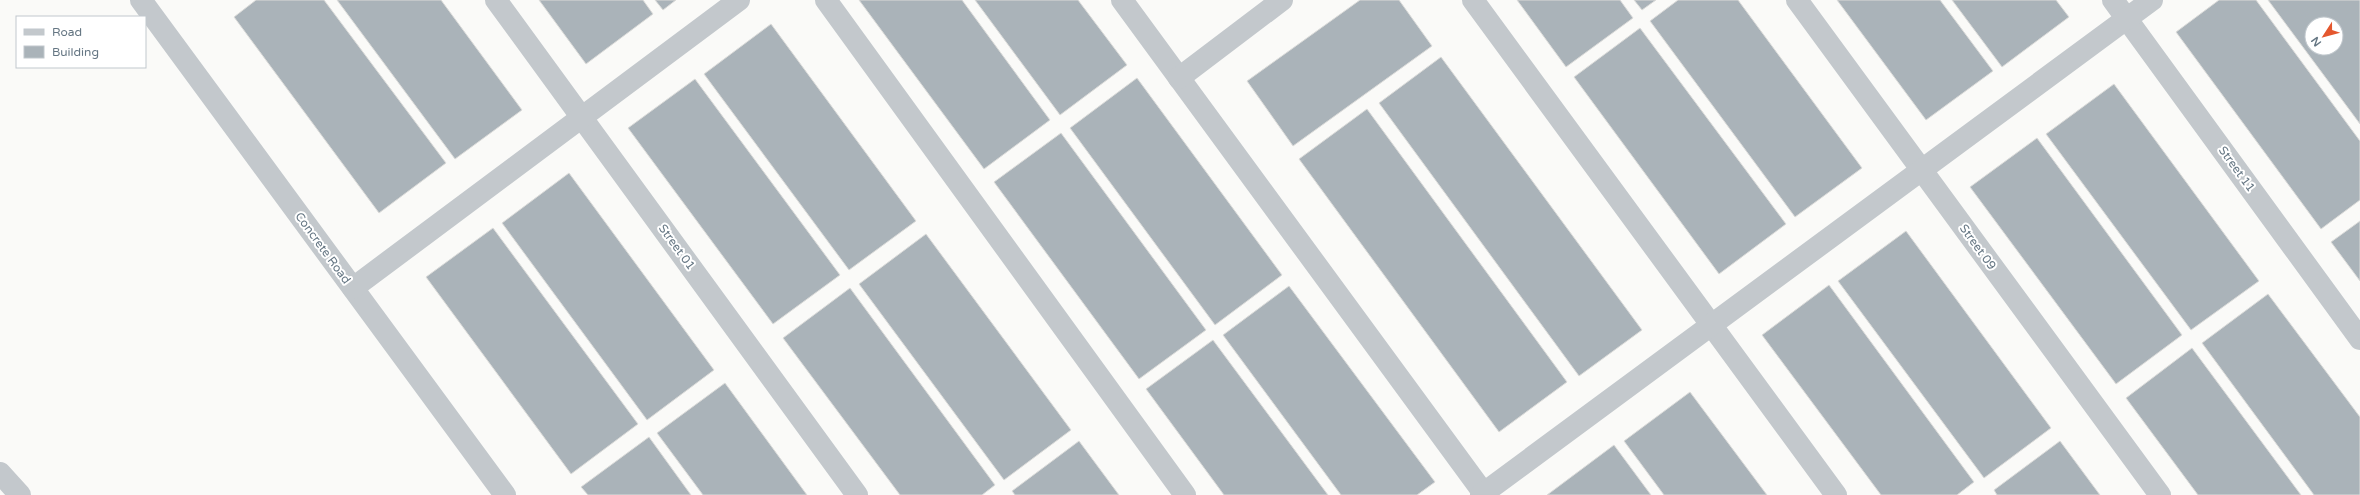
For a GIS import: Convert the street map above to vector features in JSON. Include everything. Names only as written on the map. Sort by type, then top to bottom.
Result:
[{"type":"street","name":"Concrete Road","points":[[141,0],[505,495]]},
{"type":"street","name":"Street 01","points":[[496,0],[857,495]]},
{"type":"street","points":[[353,288],[739,0]]},
{"type":"street","points":[[826,0],[1185,495]]},
{"type":"street","points":[[1122,0],[1483,494],[2152,0]]},
{"type":"street","points":[[1179,78],[1282,0]]},
{"type":"street","points":[[1473,0],[1836,495]]},
{"type":"street","name":"Street 09","points":[[1797,0],[2160,495]]},
{"type":"street","name":"Street 11","points":[[2113,0],[2360,339]]},
{"type":"street","points":[[0,472],[20,495]]},
{"type":"building","points":[[256,0],[324,0],[446,163],[379,213],[234,17]]},
{"type":"building","points":[[337,0],[441,0],[522,110],[455,159]]},
{"type":"building","points":[[539,0],[643,0],[653,14],[586,64]]},
{"type":"building","points":[[655,0],[676,0],[663,10]]},
{"type":"building","points":[[859,0],[962,0],[1050,120],[984,169]]},
{"type":"building","points":[[975,0],[1078,0],[1127,65],[1060,115]]},
{"type":"building","points":[[1360,0],[1399,0],[1432,46],[1293,146],[1247,81]]},
{"type":"building","points":[[1517,0],[1620,0],[1633,18],[1566,67]]},
{"type":"building","points":[[1634,0],[1656,0],[1642,10]]},
{"type":"building","points":[[1678,0],[1738,0],[1862,168],[1795,217],[1650,21]]},
{"type":"building","points":[[1837,0],[1940,0],[1993,71],[1926,120]]},
{"type":"building","points":[[1952,0],[2056,0],[2069,17],[2002,67]]},
{"type":"building","points":[[2219,0],[2256,0],[2360,141],[2360,200],[2321,229],[2176,32]]},
{"type":"building","points":[[2268,0],[2360,0],[2360,124],[2310,56],[2344,56],[2344,16],[2304,16],[2304,49]]},
{"type":"building","points":[[771,24],[916,221],[849,270],[704,74]]},
{"type":"building","points":[[1640,28],[1786,224],[1719,274],[1574,77]]},
{"type":"building","points":[[1441,57],[1642,330],[1579,376],[1379,103]]},
{"type":"building","points":[[1137,78],[1282,275],[1215,325],[1070,128]]},
{"type":"building","points":[[695,79],[840,275],[773,324],[628,128]]},
{"type":"building","points":[[2114,84],[2259,281],[2191,330],[2046,134]]},
{"type":"building","points":[[1367,109],[1567,382],[1499,432],[1299,159]]},
{"type":"building","points":[[1061,133],[1206,330],[1139,379],[994,182]]},
{"type":"building","points":[[2037,138],[2182,335],[2116,384],[1970,187]]},
{"type":"building","points":[[569,173],[714,370],[647,420],[502,223]]},
{"type":"building","points":[[2360,221],[2360,281],[2331,242]]},
{"type":"building","points":[[493,228],[638,424],[571,474],[426,277]]},
{"type":"building","points":[[1906,231],[2051,428],[1984,478],[1838,281]]},
{"type":"building","points":[[926,234],[1071,430],[1004,480],[859,284]]},
{"type":"building","points":[[1829,285],[1974,482],[1957,495],[1881,495],[1762,335]]},
{"type":"building","points":[[1289,286],[1435,482],[1417,495],[1341,495],[1223,335]]},
{"type":"building","points":[[850,288],[995,485],[982,495],[900,495],[783,338]]},
{"type":"building","points":[[2268,294],[2360,417],[2360,495],[2314,495],[2202,343]]},
{"type":"building","points":[[1213,340],[1328,495],[1224,495],[1146,389]]},
{"type":"building","points":[[2192,348],[2301,495],[2198,495],[2126,398]]},
{"type":"building","points":[[725,383],[807,495],[703,495],[657,433]]},
{"type":"building","points":[[1690,392],[1767,495],[1664,495],[1624,441]]},
{"type":"building","points":[[649,437],[691,495],[588,495],[581,487]]},
{"type":"building","points":[[1079,441],[1119,495],[1015,495],[1012,491]]},
{"type":"building","points":[[2060,441],[2100,495],[1997,495],[1994,490]]},
{"type":"building","points":[[1614,445],[1651,495],[1547,495]]}]
